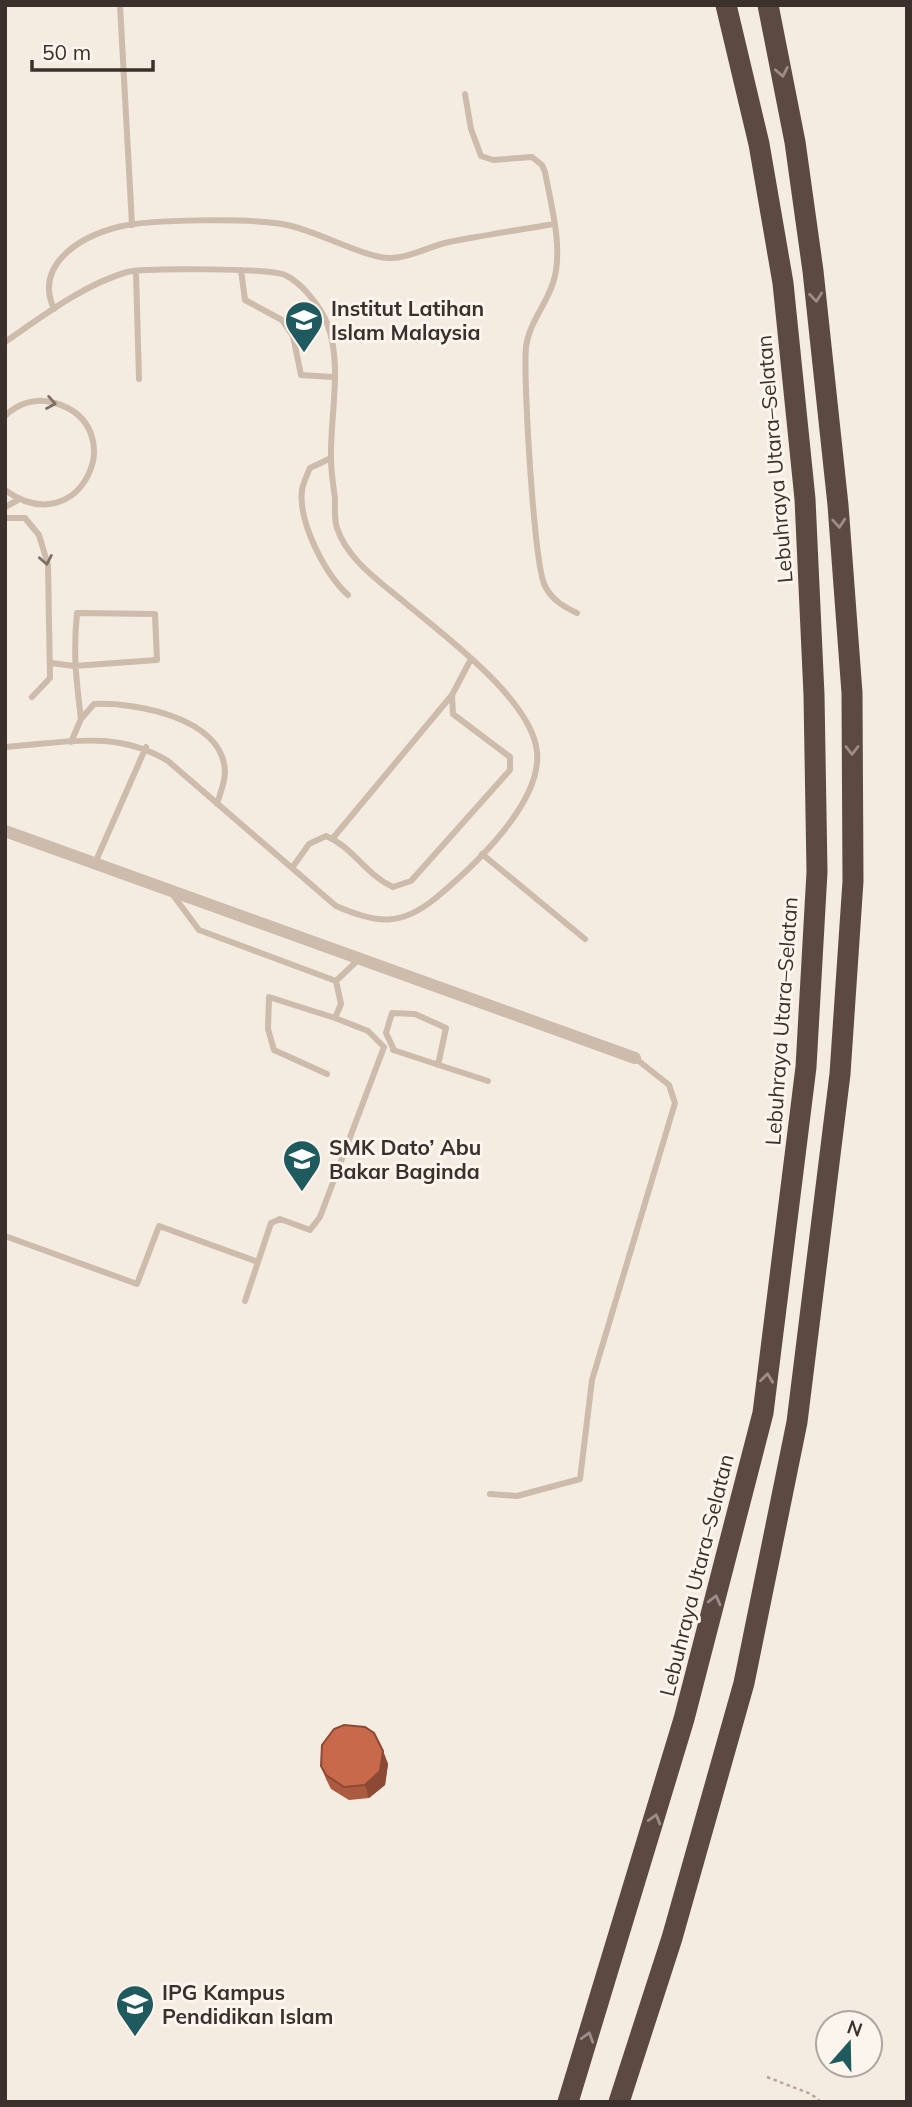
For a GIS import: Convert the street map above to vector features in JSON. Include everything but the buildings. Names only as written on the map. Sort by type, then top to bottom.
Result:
[{"type":"highway","name":"Lebuhraya Utara–Selatan","points":[[568,2102],[684,1719],[763,1413],[806,1067],[817,872],[814,695],[805,499],[783,283],[759,144],[726,5]]},
{"type":"highway","points":[[620,2102],[671,1938],[744,1682],[797,1422],[841,1060],[853,881],[852,693],[838,505],[813,271],[795,142],[768,5]]},
{"type":"street","points":[[5,831],[635,1058]]},
{"type":"lane","points":[[120,5],[132,225]]},
{"type":"lane","points":[[464,94],[471,129],[481,156],[494,160],[526,156],[542,166],[554,224],[554,281],[532,326],[526,348],[540,571],[554,599],[577,613]]},
{"type":"lane","points":[[54,309],[47,293],[48,277],[62,257],[71,248],[105,232],[132,225],[229,222],[286,225],[386,258],[447,242],[554,224]]},
{"type":"lane","points":[[5,342],[54,309],[129,272],[241,270],[285,275],[311,298],[327,324],[334,361],[331,458],[337,527],[349,550],[368,572],[471,659],[509,696],[535,740],[537,754],[535,776],[515,815],[467,872],[422,910],[387,922],[360,916],[336,906],[168,761],[146,747],[123,741],[5,747]]},
{"type":"lane","points":[[241,270],[246,300],[282,320],[293,336],[301,375],[333,377]]},
{"type":"lane","points":[[136,272],[139,379]]},
{"type":"lane","points":[[5,416],[29,402],[47,400],[65,405],[80,416],[90,432],[94,449],[93,467],[84,484],[71,496],[54,504],[36,505],[18,500],[5,490]]},
{"type":"lane","points":[[331,458],[310,468],[302,491],[308,528],[320,560],[330,577],[348,595]]},
{"type":"lane","points":[[5,508],[18,500]]},
{"type":"lane","points":[[5,518],[24,518],[39,535],[48,565],[50,678],[32,697]]},
{"type":"lane","points":[[51,663],[74,666],[157,660],[155,614],[77,613],[74,666],[81,719]]},
{"type":"lane","points":[[333,838],[452,695],[471,659]]},
{"type":"lane","points":[[292,868],[309,844],[326,836],[340,841],[377,880],[393,887],[411,881],[510,770],[510,757],[453,714],[452,695]]},
{"type":"lane","points":[[71,742],[81,719],[94,704],[122,702],[171,716],[207,734],[222,757],[225,774],[217,804]]},
{"type":"lane","points":[[94,863],[146,747]]},
{"type":"lane","points":[[482,854],[585,940]]},
{"type":"lane","points":[[170,891],[199,930],[336,981]]},
{"type":"lane","points":[[336,981],[359,959]]},
{"type":"lane","points":[[335,1018],[341,1004],[336,981]]},
{"type":"lane","points":[[327,1074],[274,1049],[268,1029],[269,997],[368,1031],[384,1047],[394,1051],[488,1081]]},
{"type":"lane","points":[[394,1051],[386,1033],[391,1013],[415,1014],[446,1028],[438,1065]]},
{"type":"lane","points":[[245,1301],[271,1223],[280,1219],[310,1230],[320,1217],[384,1047]]},
{"type":"lane","points":[[490,1494],[517,1496],[580,1479],[592,1380],[675,1102],[668,1085],[635,1058]]},
{"type":"lane","points":[[5,1236],[137,1284],[159,1227],[258,1262]]},
{"type":"path","points":[[767,2077],[811,2094],[821,2102]]},
{"type":"place","name":"Institut Latihan Islam Malaysia","points":[[304,354]]},
{"type":"place","name":"SMK Dato’ Abu Bakar Baginda","points":[[302,1193]]},
{"type":"place","name":"IPG Kampus Pendidikan Islam","points":[[135,2038]]}]
